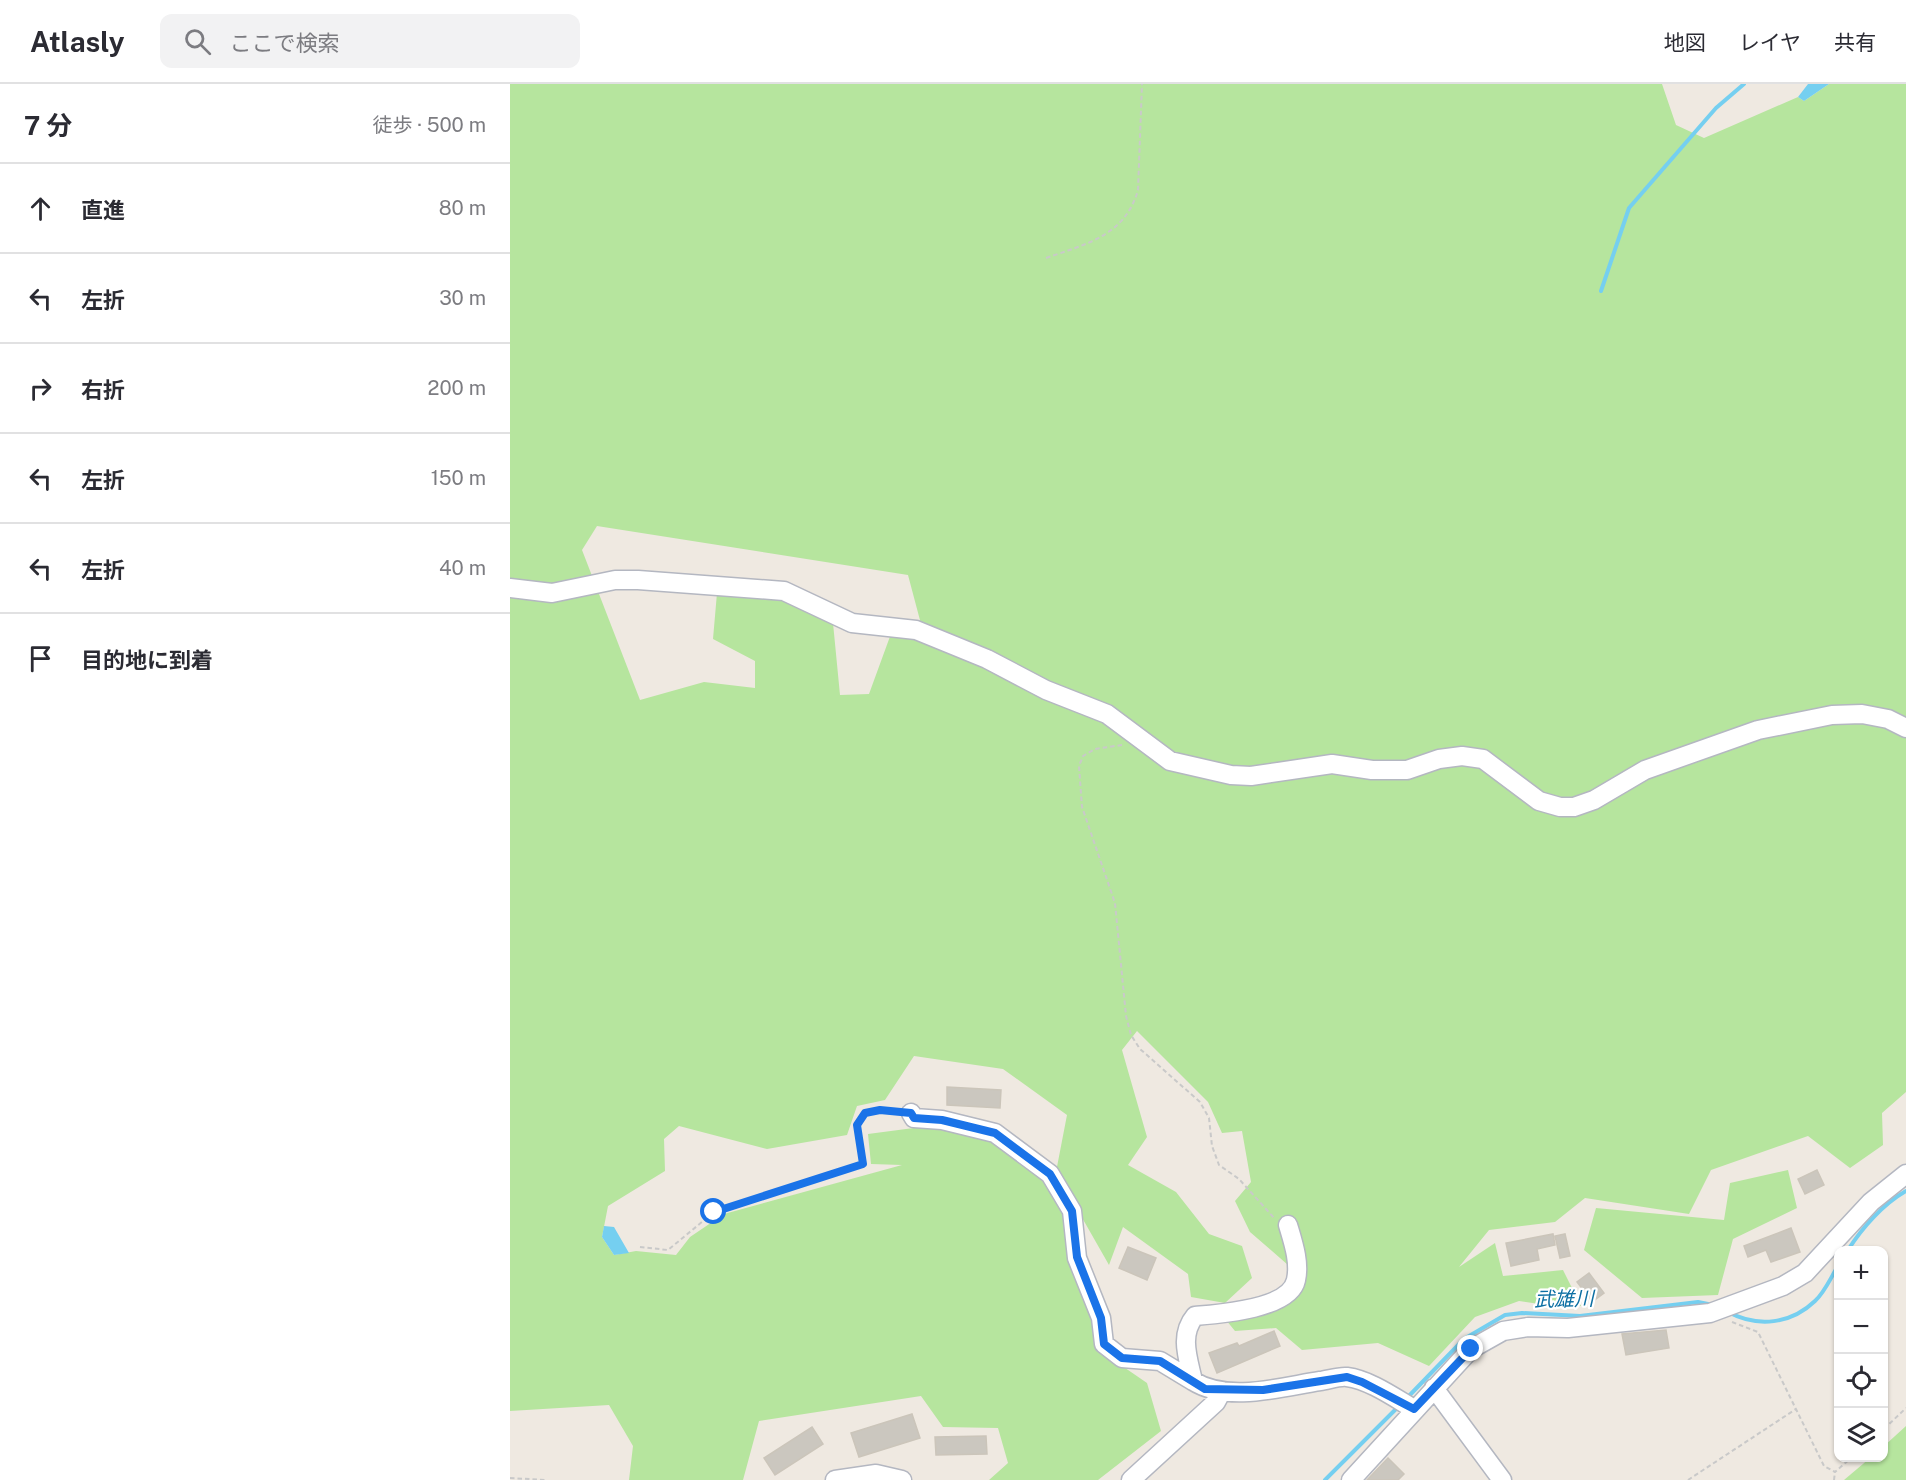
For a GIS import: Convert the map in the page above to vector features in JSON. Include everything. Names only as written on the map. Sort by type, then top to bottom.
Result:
[{"type":"street","points":[[510,588],[552,593],[615,580],[638,580],[784,591],[852,623],[916,630],[987,659],[1046,690],[1107,714],[1170,761],[1231,775],[1251,776],[1332,764],[1372,770],[1407,770],[1439,759],[1473,758],[1483,759],[1539,801],[1567,807],[1594,800],[1645,770],[1758,730],[1832,715],[1852,714],[1888,720],[1906,728]]},
{"type":"street","points":[[911,1113],[914,1118],[942,1120],[995,1133],[1050,1174],[1072,1211],[1077,1257],[1101,1318],[1104,1344],[1122,1358],[1160,1361],[1205,1389],[1222,1391],[1263,1390],[1347,1377],[1414,1409]]},
{"type":"street","points":[[1351,1480],[1471,1349],[1503,1330],[1528,1327],[1568,1328],[1710,1313],[1783,1286],[1805,1273],[1872,1202],[1906,1174]]},
{"type":"street","points":[[1193,1381],[1185,1339],[1187,1326],[1195,1316],[1264,1306],[1281,1298],[1293,1288],[1296,1281],[1297,1259],[1288,1225]]},
{"type":"street","points":[[1434,1388],[1502,1480]]},
{"type":"street","points":[[1131,1480],[1216,1402],[1222,1391]]},
{"type":"street","points":[[835,1480],[876,1474],[902,1480]]},
{"type":"path","points":[[1046,258],[1106,236],[1134,206],[1138,190],[1142,84]]},
{"type":"path","points":[[1146,744],[1130,743],[1095,749],[1083,756],[1079,765],[1082,807],[1115,903],[1126,1016],[1140,1049],[1200,1102],[1209,1118],[1212,1146],[1219,1165],[1239,1179],[1273,1218],[1288,1225]]},
{"type":"path","points":[[640,1247],[668,1250],[714,1212],[863,1164],[857,1125],[865,1113],[880,1110],[911,1113]]},
{"type":"path","points":[[1710,1313],[1758,1332],[1824,1466],[1835,1472]]},
{"type":"path","points":[[1888,1424],[1906,1408]]},
{"type":"path","points":[[1688,1480],[1796,1409]]},
{"type":"path","points":[[1834,1480],[1835,1472],[1846,1462]]},
{"type":"path","points":[[510,1478],[546,1480]]},
{"type":"green space","points":[[510,84],[1662,84],[1676,125],[1704,138],[1798,97],[1804,101],[1829,84],[1906,84],[1906,1092],[1882,1113],[1883,1145],[1850,1168],[1808,1136],[1711,1170],[1689,1214],[1585,1198],[1555,1222],[1489,1230],[1459,1267],[1495,1243],[1503,1276],[1563,1270],[1581,1306],[1554,1306],[1519,1301],[1475,1317],[1429,1366],[1378,1343],[1302,1350],[1276,1328],[1235,1331],[1226,1320],[1277,1309],[1304,1286],[1304,1263],[1288,1265],[1250,1232],[1235,1201],[1251,1182],[1242,1131],[1222,1133],[1208,1102],[1137,1031],[1122,1050],[1147,1137],[1128,1165],[1176,1192],[1209,1234],[1242,1246],[1252,1278],[1225,1303],[1191,1297],[1188,1274],[1123,1227],[1109,1265],[1056,1172],[1067,1115],[1003,1069],[914,1056],[885,1100],[857,1106],[847,1135],[767,1149],[679,1126],[664,1139],[665,1171],[608,1206],[602,1237],[614,1255],[636,1251],[676,1255],[690,1237],[724,1214],[902,1165],[871,1164],[868,1134],[944,1124],[994,1140],[1046,1179],[1066,1210],[1070,1243],[1099,1350],[1147,1383],[1161,1431],[1098,1480],[989,1480],[1008,1463],[998,1428],[943,1427],[921,1396],[759,1421],[743,1480],[629,1480],[633,1446],[609,1405],[510,1411]],"holes":[[[597,526],[908,575],[921,624],[892,631],[869,694],[840,695],[833,623],[781,595],[717,593],[713,639],[755,661],[755,688],[704,682],[640,700],[582,550]]]},
{"type":"green space","points":[[1788,1170],[1797,1208],[1733,1239],[1718,1295],[1642,1298],[1584,1250],[1596,1208],[1724,1220],[1730,1183]]},
{"type":"green space","points":[[1906,1426],[1906,1480],[1844,1480],[1865,1462],[1888,1462],[1888,1442]]},
{"type":"water","points":[[1808,84],[1829,84],[1804,101],[1798,97]]},
{"type":"water","points":[[604,1226],[614,1227],[629,1253],[614,1255],[602,1237]]},
{"type":"building","points":[[947,1087],[1001,1090],[1000,1108],[947,1105]]},
{"type":"building","points":[[1817,1170],[1824,1185],[1805,1194],[1798,1179]]},
{"type":"building","points":[[1791,1228],[1800,1252],[1771,1262],[1766,1250],[1748,1257],[1744,1246]]},
{"type":"building","points":[[1553,1234],[1555,1245],[1537,1249],[1539,1260],[1511,1266],[1506,1243]]},
{"type":"building","points":[[1565,1234],[1570,1256],[1560,1258],[1555,1236]]},
{"type":"building","points":[[1128,1247],[1156,1258],[1147,1280],[1119,1268]]},
{"type":"building","points":[[1589,1273],[1604,1293],[1592,1302],[1577,1282]]},
{"type":"building","points":[[1666,1330],[1669,1348],[1626,1355],[1622,1334]]},
{"type":"building","points":[[1274,1331],[1280,1346],[1217,1373],[1209,1353],[1237,1343],[1239,1346]]},
{"type":"building","points":[[912,1414],[920,1438],[859,1457],[851,1433]]},
{"type":"building","points":[[812,1427],[823,1444],[775,1475],[764,1458]]},
{"type":"building","points":[[986,1436],[987,1454],[936,1455],[935,1437]]},
{"type":"building","points":[[1388,1458],[1404,1474],[1398,1480],[1367,1480]]},
{"type":"waterway","points":[[1601,291],[1629,208],[1716,108],[1744,84]]},
{"type":"waterway","name":"武雄川","points":[[1851,1246],[1874,1217],[1906,1191]]},
{"type":"waterway","name":"武雄川","points":[[1728,1312],[1762,1322],[1796,1315],[1819,1297],[1834,1273]]},
{"type":"waterway","name":"武雄川","points":[[1406,1399],[1464,1339],[1505,1315],[1522,1313],[1580,1316],[1698,1302],[1713,1305]]},
{"type":"waterway","name":"武雄川","points":[[1325,1480],[1399,1406]]},
{"type":"route","points":[[714,1212],[863,1164],[857,1125],[865,1113],[880,1110],[911,1113],[914,1118],[942,1120],[995,1133],[1050,1174],[1072,1211],[1077,1257],[1101,1318],[1104,1344],[1122,1358],[1160,1361],[1205,1389],[1222,1391],[1263,1390],[1347,1377],[1362,1382],[1414,1409],[1471,1349]]}]
